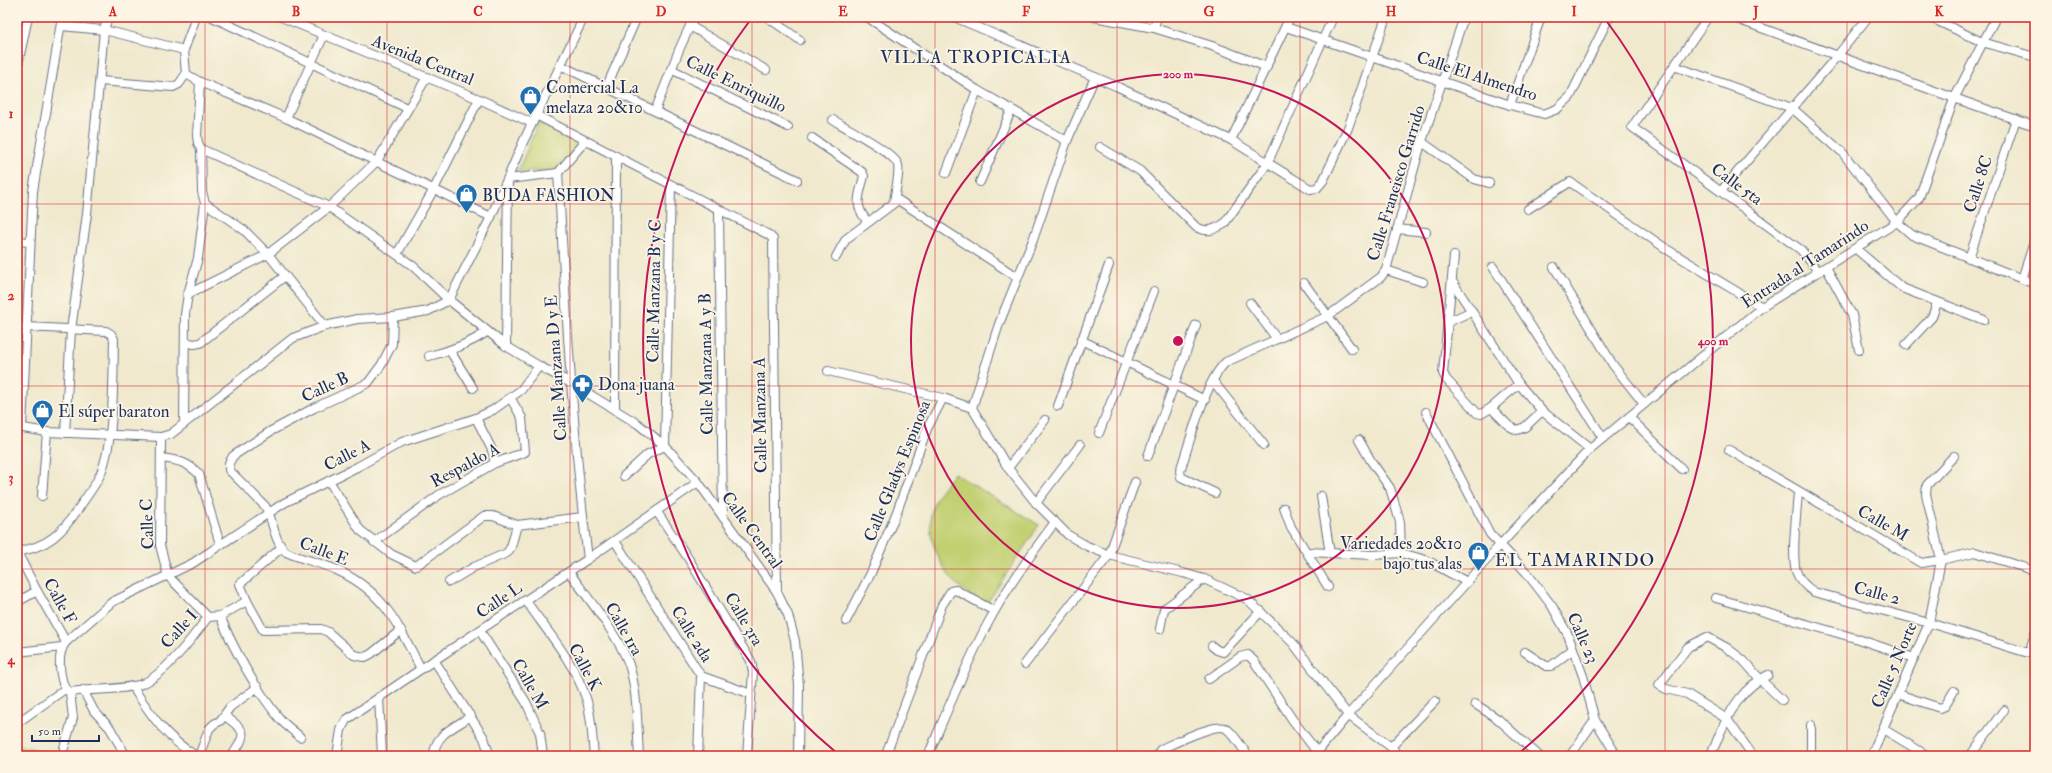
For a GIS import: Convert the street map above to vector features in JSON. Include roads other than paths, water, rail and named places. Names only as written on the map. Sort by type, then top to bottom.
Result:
[{"type":"street","points":[[17,69],[28,17]]},
{"type":"street","points":[[62,17],[33,192],[19,427],[48,432],[161,437],[170,434],[288,341],[325,326],[356,319],[393,317],[428,312],[449,300],[492,217],[532,123],[584,17]]},
{"type":"street","points":[[65,433],[71,330],[88,214],[104,30],[108,17]]},
{"type":"street","points":[[100,81],[173,87],[179,84],[186,74],[184,50],[196,17]]},
{"type":"street","points":[[212,17],[407,108]]},
{"type":"street","name":"Avenida Central","points":[[281,17],[479,98],[532,123]]},
{"type":"street","points":[[606,88],[637,17]]},
{"type":"street","points":[[655,111],[671,69],[694,17]]},
{"type":"street","points":[[767,17],[800,40]]},
{"type":"street","points":[[867,17],[977,90],[1011,111],[1067,141]]},
{"type":"street","points":[[954,17],[1094,77],[1232,140],[1267,164],[1310,189],[1317,188],[1324,181],[1348,128],[1386,17]]},
{"type":"street","points":[[1094,17],[1154,28],[1212,46],[1267,67]]},
{"type":"street","points":[[1154,28],[1157,17]]},
{"type":"street","points":[[1232,140],[1290,17]]},
{"type":"street","points":[[1100,147],[1140,171],[1187,218],[1205,231],[1213,230],[1224,224],[1267,164],[1332,17]]},
{"type":"street","name":"Calle Francisco Garrido","points":[[1215,494],[1181,477],[1180,474],[1205,400],[1218,369],[1226,362],[1328,316],[1381,278],[1386,270],[1422,142],[1444,81],[1464,17]]},
{"type":"street","points":[[1510,105],[1541,17]]},
{"type":"street","name":"Calle El Almendro","points":[[1286,27],[1510,105],[1544,114],[1557,109],[1570,97],[1610,17]]},
{"type":"street","points":[[1708,17],[1674,66],[1792,108],[1842,152],[1897,222],[1912,235],[2035,284]]},
{"type":"street","points":[[1730,17],[1838,55],[1954,99],[2035,126]]},
{"type":"street","points":[[1721,191],[1838,55],[1868,17]]},
{"type":"street","name":"Entrada al Tamarindo","points":[[1316,754],[1348,715],[1500,545],[1590,450],[1762,307],[1897,222],[1919,198],[1954,99],[1996,17]]},
{"type":"street","points":[[1929,18],[1982,42],[2035,57]]},
{"type":"street","points":[[61,26],[104,30],[184,50]]},
{"type":"street","points":[[690,26],[766,70]]},
{"type":"street","points":[[286,118],[324,35]]},
{"type":"street","points":[[560,65],[797,180]]},
{"type":"street","name":"Calle 5ta","points":[[1674,66],[1632,127],[1801,250],[1819,272]]},
{"type":"street","name":"Calle Enriquillo","points":[[671,69],[788,127]]},
{"type":"street","points":[[186,74],[200,82],[286,118],[492,217]]},
{"type":"street","points":[[188,294],[268,254],[329,207],[377,161],[407,108],[427,77]]},
{"type":"street","points":[[1094,77],[1067,141],[1033,240],[999,324],[972,408],[1008,468],[1036,503],[1068,535],[1087,546],[1109,555],[1204,579],[1247,599],[1292,642],[1348,715],[1391,747],[1399,756]]},
{"type":"street","points":[[184,423],[185,314],[188,294],[198,258],[205,203],[202,192],[201,149],[197,136],[200,82]]},
{"type":"street","points":[[946,173],[977,90]]},
{"type":"street","points":[[397,254],[434,189],[479,98]]},
{"type":"street","points":[[980,182],[1011,111]]},
{"type":"street","points":[[536,115],[719,210]]},
{"type":"street","name":"Calle 8C","points":[[1969,258],[2016,119]]},
{"type":"street","points":[[833,120],[886,152],[897,162],[899,169],[894,202]]},
{"type":"street","points":[[812,138],[862,172],[864,176],[858,206],[860,212],[868,222]]},
{"type":"street","points":[[508,178],[558,174],[585,141]]},
{"type":"street","points":[[1422,142],[1474,179],[1489,183]]},
{"type":"street","name":"Calle Central","points":[[201,149],[329,207],[397,254],[449,300],[506,346],[615,410],[665,446],[698,482],[724,517],[777,592],[788,615],[795,641],[799,685],[798,756]]},
{"type":"street","points":[[615,410],[616,156]]},
{"type":"street","name":"Calle Manzana D y E","points":[[558,174],[571,383],[588,559]]},
{"type":"street","points":[[506,346],[508,178]]},
{"type":"street","points":[[1528,210],[1570,182],[1668,250],[1762,307]]},
{"type":"street","name":"Calle Manzana B y C","points":[[665,446],[671,185]]},
{"type":"street","points":[[836,257],[843,243],[898,200],[1017,277]]},
{"type":"street","points":[[205,203],[244,230],[268,254],[325,326]]},
{"type":"street","name":"Calle Manzana A","points":[[719,210],[769,235],[773,239],[777,592]]},
{"type":"street","name":"Calle Manzana A y B","points":[[719,210],[724,517]]},
{"type":"street","points":[[1397,229],[1426,232]]},
{"type":"street","points":[[2022,279],[2035,239]]},
{"type":"street","points":[[17,241],[29,242]]},
{"type":"street","points":[[1856,249],[1902,288],[1937,303],[1984,320]]},
{"type":"street","points":[[1454,256],[1443,372],[1446,380],[1477,413],[1485,413],[1519,384]]},
{"type":"street","points":[[1058,406],[1081,340],[1110,265]]},
{"type":"street","points":[[1493,267],[1604,438]]},
{"type":"street","points":[[1554,267],[1613,365],[1644,404]]},
{"type":"street","points":[[1826,267],[1852,315],[1859,350]]},
{"type":"street","points":[[1386,270],[1423,282]]},
{"type":"street","points":[[185,342],[194,344],[200,343],[284,276]]},
{"type":"street","points":[[1452,281],[1519,384],[1542,411],[1590,450]]},
{"type":"street","points":[[1304,283],[1352,349]]},
{"type":"street","points":[[1099,433],[1154,291]]},
{"type":"street","points":[[1906,345],[1932,317],[1937,303]]},
{"type":"street","points":[[1250,304],[1277,339]]},
{"type":"street","points":[[1448,322],[1472,311]]},
{"type":"street","name":"Calle B","points":[[233,456],[271,431],[368,382],[382,364],[392,344],[393,317]]},
{"type":"street","points":[[1148,456],[1196,325]]},
{"type":"street","points":[[17,552],[40,546],[61,531],[72,518],[100,474],[105,460],[109,435],[114,339],[111,334],[106,331],[26,327]]},
{"type":"street","points":[[429,356],[450,351],[475,340],[488,332]]},
{"type":"street","points":[[1081,340],[1205,400]]},
{"type":"street","points":[[450,351],[473,388]]},
{"type":"street","name":"Calle A","points":[[64,645],[112,602],[122,595],[168,576],[268,512],[307,490],[329,481],[402,442],[476,418],[511,399],[539,366]]},
{"type":"street","points":[[828,371],[943,398]]},
{"type":"street","points":[[1213,381],[1264,445]]},
{"type":"street","name":"Calle Gladys Espinosa","points":[[846,620],[871,573],[896,514],[927,429],[943,398],[972,408]]},
{"type":"street","name":"Respaldo A","points":[[374,542],[439,494],[495,463],[525,452],[522,418],[511,399]]},
{"type":"street","points":[[1491,408],[1509,426],[1517,430],[1525,427],[1542,411]]},
{"type":"street","name":"Calle 23","points":[[1426,412],[1490,534],[1526,572],[1552,606],[1573,650],[1583,676],[1595,720],[1617,756]]},
{"type":"street","points":[[1629,417],[1682,469]]},
{"type":"street","points":[[476,418],[492,450],[495,463]]},
{"type":"street","points":[[1008,468],[1044,420]]},
{"type":"street","points":[[42,496],[48,432]]},
{"type":"street","name":"Calle C","points":[[161,437],[160,545],[168,576]]},
{"type":"street","points":[[1359,440],[1371,461],[1390,488],[1400,522],[1401,553]]},
{"type":"street","points":[[1036,503],[1080,445]]},
{"type":"street","points":[[624,476],[648,454],[665,446]]},
{"type":"street","name":"Calle M","points":[[1729,450],[1921,563],[1975,552],[2035,572]]},
{"type":"street","name":"Calle E","points":[[233,456],[229,463],[229,470],[268,512],[281,548],[293,556],[333,569],[365,584],[388,609],[401,630],[421,669]]},
{"type":"street","points":[[1941,560],[1926,494],[1927,485],[1954,456]]},
{"type":"street","points":[[161,458],[183,461],[199,474],[220,544]]},
{"type":"street","points":[[329,481],[360,530],[374,542],[411,565],[416,566],[421,564],[484,516],[493,516],[517,526],[583,517]]},
{"type":"street","name":"Calle L","points":[[337,756],[341,730],[346,720],[378,697],[615,541],[698,482]]},
{"type":"street","points":[[1025,664],[1109,555],[1135,482]]},
{"type":"street","name":"Calle 2","points":[[1798,492],[1795,553],[1796,571],[1806,587],[1814,592],[1929,623],[2032,654]]},
{"type":"street","points":[[1321,496],[1330,554]]},
{"type":"street","points":[[1284,508],[1291,527],[1308,552],[1328,587]]},
{"type":"street","name":"Calle 3ra","points":[[657,512],[745,649],[751,661],[753,672],[747,756]]},
{"type":"street","points":[[928,756],[955,693],[994,611],[1024,563],[1055,522]]},
{"type":"street","points":[[449,582],[474,567],[508,553],[517,526]]},
{"type":"street","name":"Calle 2da","points":[[615,541],[701,676],[698,756]]},
{"type":"street","points":[[281,548],[240,584],[247,601],[263,630],[321,629],[328,632],[354,655],[365,656],[371,654],[401,630]]},
{"type":"street","name":"Calle F","points":[[17,552],[64,645],[60,656],[62,682],[68,690],[73,718],[64,748]]},
{"type":"street","points":[[1308,552],[1374,555],[1401,553],[1426,560],[1467,582]]},
{"type":"street","name":"Calle 5 Norte","points":[[1871,756],[1929,623],[1941,560]]},
{"type":"street","name":"Calle 1ra","points":[[569,572],[617,642],[630,667],[635,700],[640,756]]},
{"type":"street","points":[[168,576],[208,616]]},
{"type":"street","points":[[1160,629],[1164,609],[1204,579]]},
{"type":"street","points":[[887,752],[942,605],[948,594],[951,591],[956,590],[994,611]]},
{"type":"street","points":[[17,602],[37,591]]},
{"type":"street","points":[[1716,598],[1855,638],[1914,658]]},
{"type":"street","name":"Calle I","points":[[68,690],[132,686],[144,683],[158,674],[186,646],[208,616],[220,616],[247,601]]},
{"type":"street","name":"Calle K","points":[[526,601],[573,669],[580,684],[586,698],[591,721],[594,756]]},
{"type":"street","points":[[1212,646],[1223,652],[1261,611]]},
{"type":"street","points":[[220,616],[231,642],[258,687],[280,719],[300,738]]},
{"type":"street","name":"Calle M","points":[[480,631],[526,702],[540,733],[542,756]]},
{"type":"street","points":[[2032,654],[2035,634]]},
{"type":"street","points":[[1752,756],[1727,719],[1687,694],[1666,689],[1659,684],[1688,647],[1707,637],[1727,648],[1743,660],[1782,700]]},
{"type":"street","points":[[17,652],[64,645]]},
{"type":"street","points":[[1525,652],[1546,666],[1551,666],[1573,650]]},
{"type":"street","points":[[1209,679],[1240,657],[1248,655],[1254,661],[1316,754]]},
{"type":"street","points":[[434,660],[484,738],[490,756]]},
{"type":"street","points":[[1709,756],[1727,719],[1741,695],[1760,679],[1768,675]]},
{"type":"street","points":[[701,676],[751,694]]},
{"type":"street","points":[[132,686],[155,720],[178,745],[197,756],[210,729],[225,716],[230,707],[258,687]]},
{"type":"street","points":[[17,723],[68,690]]},
{"type":"street","points":[[83,690],[94,711],[110,728],[126,756]]},
{"type":"street","points":[[1898,694],[1940,708],[1946,706],[1954,691]]},
{"type":"street","points":[[378,697],[382,756]]},
{"type":"street","points":[[1391,747],[1434,702]]},
{"type":"street","points":[[1475,704],[1498,719],[1539,756]]},
{"type":"street","points":[[1970,756],[2004,710]]},
{"type":"street","points":[[225,716],[241,728],[244,734],[243,740],[232,756]]},
{"type":"street","points":[[434,756],[434,746],[439,737],[471,716]]},
{"type":"street","points":[[1570,756],[1595,720]]},
{"type":"street","points":[[1811,725],[1811,756]]},
{"type":"street","points":[[1160,756],[1158,754],[1161,749],[1205,731],[1222,726],[1227,728],[1248,756]]},
{"type":"street","points":[[1883,729],[1928,756]]},
{"type":"place","name":"Comercial La melaza 20&10","points":[[531,116]]},
{"type":"place","name":"BUDA FASHION","points":[[466,214]]},
{"type":"place","name":"Dona juana","points":[[583,404]]},
{"type":"place","name":"El súper baraton","points":[[43,430]]},
{"type":"place","name":"Variedades 20&10 bajo tus alas","points":[[1478,572]]},
{"type":"district","name":"VILLA TROPICALIA","points":[[976,57]]},
{"type":"district","name":"EL TAMARINDO","points":[[1575,560]]}]
